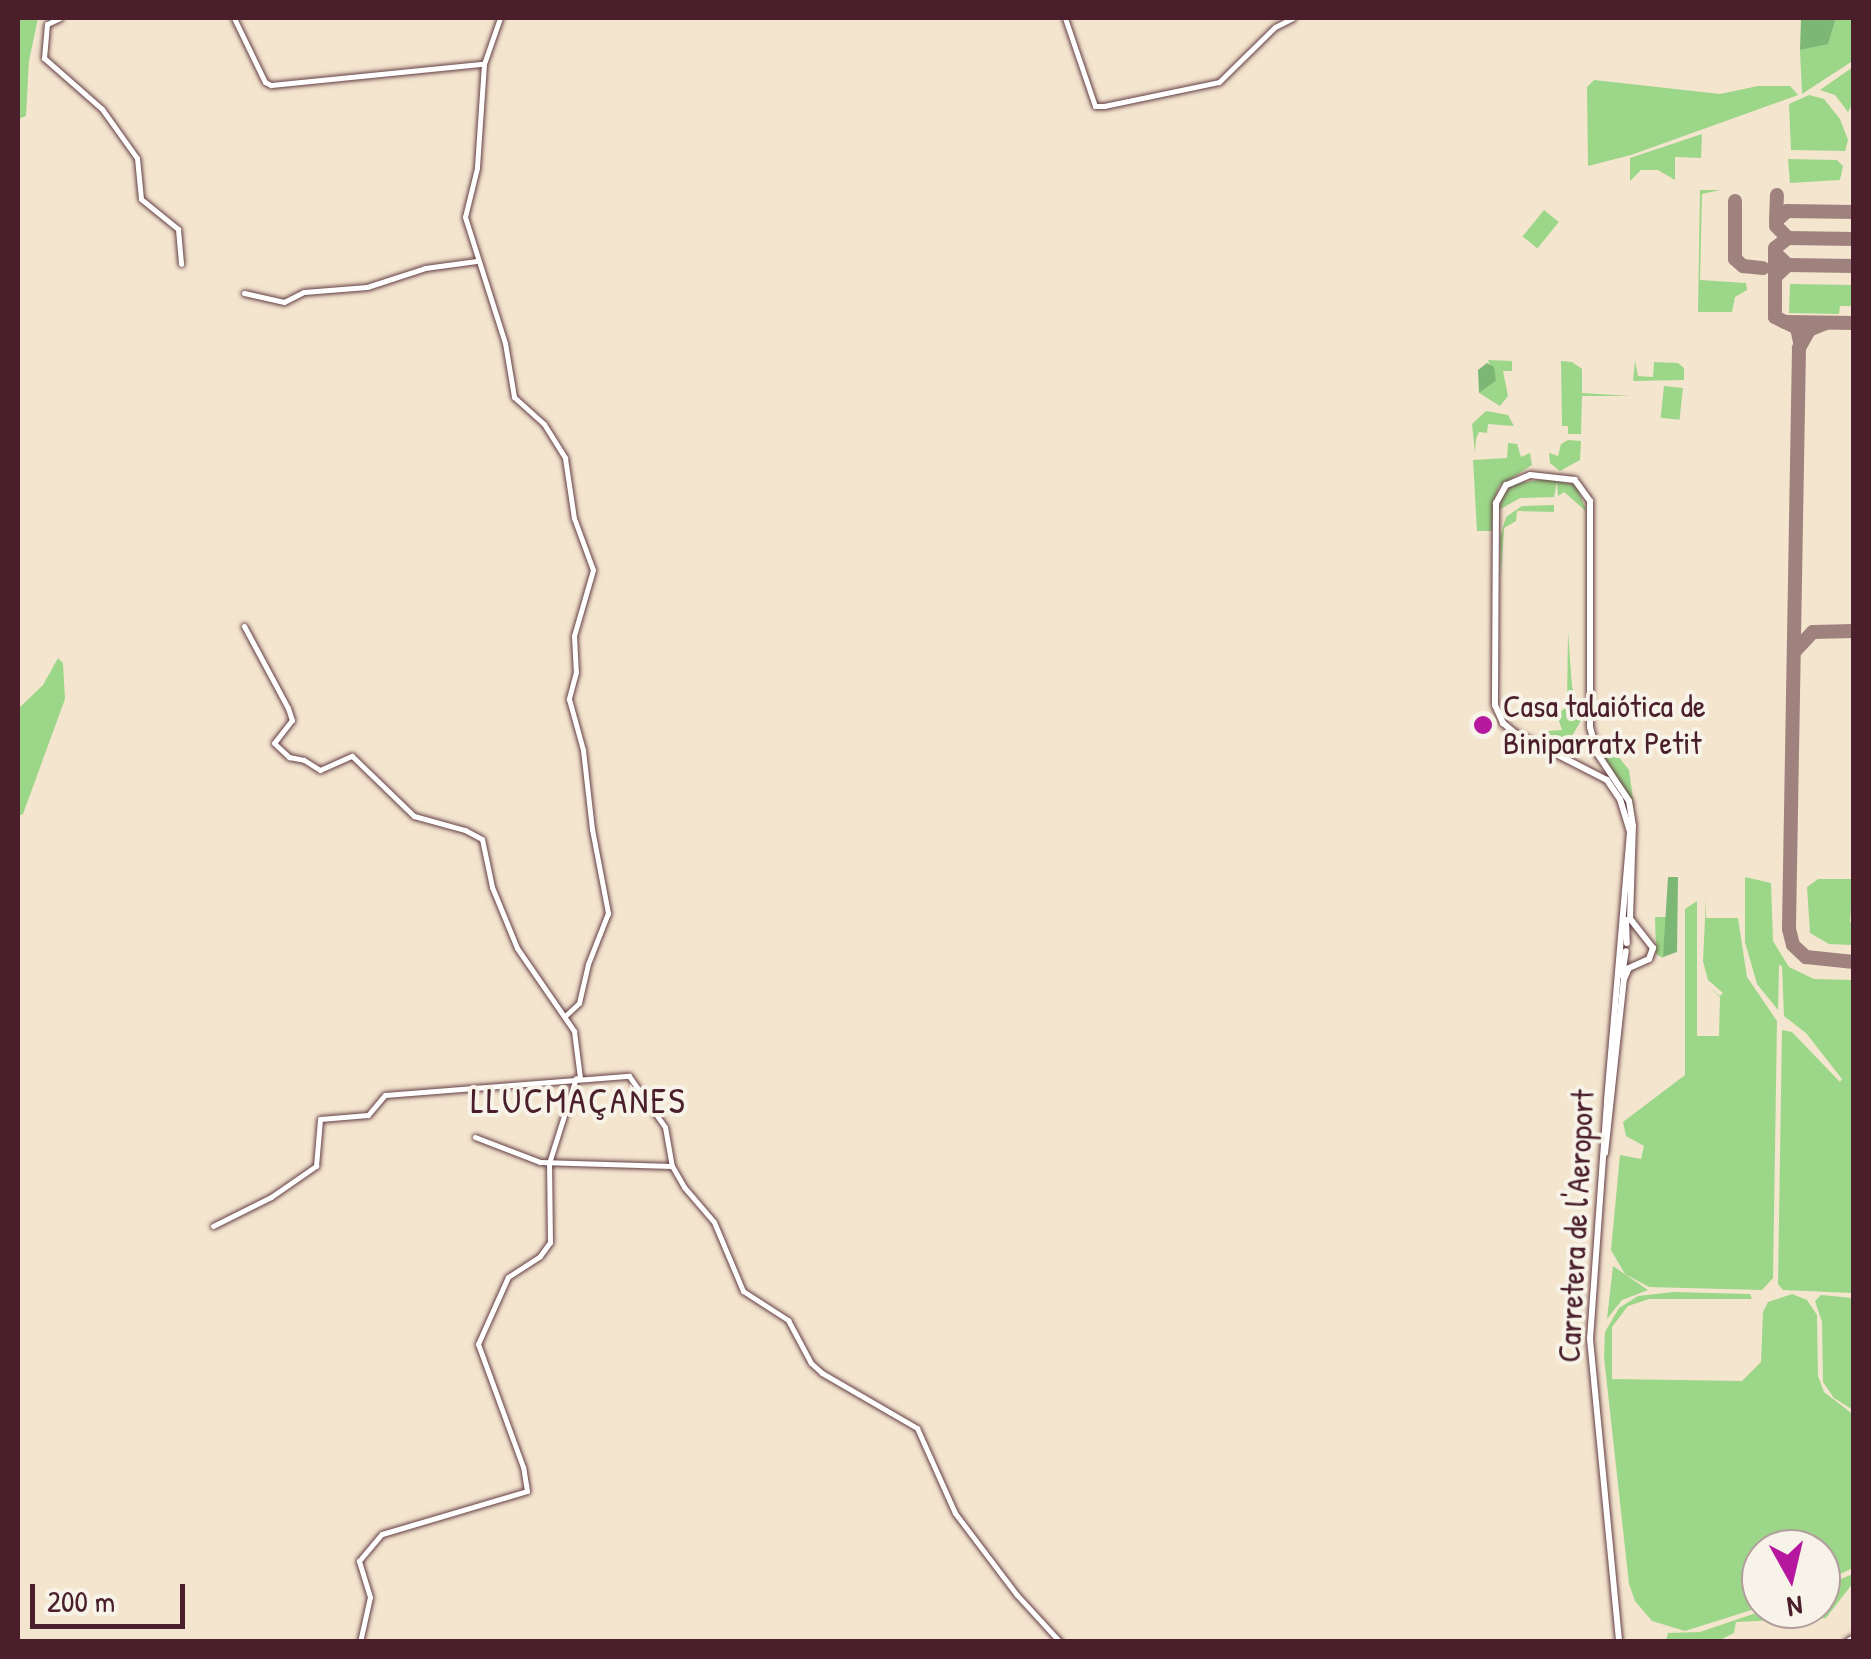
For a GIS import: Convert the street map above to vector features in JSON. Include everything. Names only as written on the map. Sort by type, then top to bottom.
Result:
[{"type":"main road","name":"Carretera de l'Aeroport","points":[[1619,1642],[1590,1339],[1613,1027],[1625,893],[1630,842],[1626,813],[1604,778],[1511,730],[1500,718],[1494,698],[1495,510],[1500,493],[1510,481],[1526,476],[1570,478],[1586,490],[1592,514],[1590,727],[1594,744],[1623,788],[1630,807],[1630,910],[1632,925],[1644,936]]},
{"type":"main road","points":[[1613,1027],[1627,947],[1625,893]]},
{"type":"main road","points":[[1604,1154],[1624,979],[1629,968],[1653,952],[1644,936],[1627,947]]},
{"type":"main road","points":[[1627,947],[1632,960],[1641,963]]},
{"type":"street","points":[[60,18],[48,24],[44,58],[102,109],[137,158],[142,201],[178,229],[181,264]]},
{"type":"street","points":[[234,18],[271,86],[484,64]]},
{"type":"street","points":[[500,18],[484,64],[477,168],[465,210],[477,261],[505,344],[514,397],[544,424],[565,458],[574,518],[592,564],[574,636],[576,672],[568,699],[587,769],[592,829],[608,913],[588,964],[580,1003],[566,1016]]},
{"type":"street","points":[[1065,18],[1095,106],[1104,106],[1220,82],[1275,26],[1293,18]]},
{"type":"street","points":[[244,293],[274,302],[304,292],[392,281],[425,268],[477,261]]},
{"type":"street","points":[[244,626],[292,720],[274,743],[289,758],[304,760],[320,770],[352,756],[414,816],[465,830],[482,839],[492,887],[517,948],[549,1000],[566,1016],[574,1031],[578,1078],[549,1163],[552,1235],[534,1260],[508,1277],[478,1347],[523,1468],[526,1491],[382,1534],[359,1561],[370,1597],[360,1642]]},
{"type":"street","points":[[212,1226],[271,1197],[316,1166],[320,1119],[368,1116],[385,1095],[629,1076],[665,1126],[672,1166],[714,1222],[746,1295],[788,1320],[818,1370],[918,1428],[955,1513],[1017,1595],[1060,1642]]},
{"type":"street","points":[[475,1137],[549,1163],[672,1166]]},
{"type":"green space","points":[[18,18],[38,18],[29,61],[26,116],[18,119]]},
{"type":"green space","points":[[1801,18],[1836,18],[1828,44],[1800,50]]},
{"type":"green space","points":[[1836,18],[1853,18],[1851,62],[1802,94],[1800,50],[1828,43]]},
{"type":"green space","points":[[1853,67],[1853,103],[1848,112],[1835,95],[1820,90]]},
{"type":"green space","points":[[1594,80],[1720,94],[1758,86],[1790,86],[1798,95],[1631,155],[1588,166],[1587,87]]},
{"type":"green space","points":[[1809,95],[1824,99],[1840,119],[1848,140],[1845,151],[1791,150],[1789,104]]},
{"type":"green space","points":[[1702,134],[1701,158],[1675,157],[1675,180],[1658,170],[1641,170],[1630,181],[1630,158]]},
{"type":"green space","points":[[1788,159],[1837,160],[1843,166],[1840,180],[1790,183]]},
{"type":"green space","points":[[1700,190],[1720,190],[1702,194],[1700,280],[1746,283],[1747,290],[1735,297],[1732,312],[1698,312]]},
{"type":"green space","points":[[1544,210],[1559,222],[1537,248],[1523,236]]},
{"type":"green space","points":[[1790,284],[1853,285],[1853,306],[1840,306],[1839,314],[1789,313]]},
{"type":"green space","points":[[1488,360],[1512,361],[1512,371],[1503,371],[1508,396],[1500,406],[1479,393],[1496,381]]},
{"type":"green space","points":[[1561,361],[1582,369],[1582,393],[1631,396],[1582,396],[1581,434],[1568,434],[1568,426],[1562,426]]},
{"type":"green space","points":[[1635,361],[1638,376],[1653,377],[1654,362],[1678,363],[1684,368],[1684,380],[1633,381]]},
{"type":"green space","points":[[1487,363],[1494,367],[1496,381],[1479,393],[1478,370]]},
{"type":"green space","points":[[1664,386],[1683,388],[1680,420],[1661,418]]},
{"type":"green space","points":[[1486,411],[1508,415],[1514,426],[1488,424],[1487,433],[1479,432],[1475,453],[1472,424]]},
{"type":"green space","points":[[1581,441],[1580,460],[1560,471],[1550,463],[1549,453],[1558,456],[1561,444]]},
{"type":"green space","points":[[1508,443],[1517,444],[1521,457],[1530,453],[1532,465],[1499,486],[1493,502],[1492,531],[1477,531],[1473,460],[1507,458]]},
{"type":"green space","points":[[1546,479],[1576,485],[1587,512],[1564,492],[1558,496],[1557,482],[1554,497],[1520,498],[1499,510],[1503,495],[1513,484]]},
{"type":"green space","points":[[1554,505],[1554,512],[1517,511],[1516,521],[1504,528],[1501,577],[1500,537],[1506,517],[1522,506]]},
{"type":"green space","points":[[1568,631],[1572,687],[1583,717],[1572,736],[1551,738],[1548,731],[1562,730],[1557,714],[1567,707]]},
{"type":"green space","points":[[58,658],[63,663],[65,699],[23,814],[18,816],[18,709],[43,685]]},
{"type":"green space","points":[[1607,742],[1629,770],[1634,806],[1597,745]]},
{"type":"green space","points":[[1668,877],[1678,877],[1677,952],[1663,957]]},
{"type":"green space","points":[[1745,877],[1771,883],[1773,941],[1789,967],[1814,979],[1853,980],[1853,1293],[1783,1290],[1778,1284],[1782,1030],[1792,1032],[1840,1082],[1842,1079],[1806,1033],[1784,1016],[1782,966],[1779,965],[1778,1010],[1757,984],[1745,942]]},
{"type":"green space","points":[[1818,879],[1853,879],[1853,945],[1829,944],[1810,933],[1807,887]]},
{"type":"green space","points":[[1706,898],[1706,918],[1738,918],[1747,977],[1777,1021],[1773,1278],[1762,1290],[1649,1287],[1625,1274],[1611,1250],[1620,1155],[1641,1159],[1644,1146],[1626,1136],[1623,1122],[1685,1075],[1685,909],[1697,901],[1697,1036],[1719,1036],[1720,997],[1709,987],[1720,996],[1723,993],[1708,980],[1703,961]]},
{"type":"green space","points":[[1655,917],[1668,917],[1663,958],[1656,954]]},
{"type":"green space","points":[[1613,1266],[1648,1290],[1622,1300],[1607,1319]]},
{"type":"green space","points":[[1673,1292],[1750,1294],[1752,1299],[1649,1299],[1628,1306],[1612,1327],[1612,1379],[1742,1381],[1761,1362],[1763,1312],[1768,1302],[1792,1294],[1807,1300],[1817,1315],[1818,1376],[1824,1392],[1854,1415],[1853,1568],[1841,1574],[1841,1529],[1741,1529],[1741,1613],[1685,1631],[1652,1621],[1635,1601],[1629,1584],[1604,1357],[1605,1332],[1619,1308],[1638,1296]]},
{"type":"green space","points":[[1821,1295],[1853,1298],[1853,1410],[1834,1398],[1823,1382],[1822,1322],[1815,1301]]},
{"type":"green space","points":[[1853,1574],[1853,1583],[1841,1599],[1841,1579]]},
{"type":"green space","points":[[1741,1618],[1734,1633],[1718,1641],[1666,1641],[1668,1633],[1700,1632]]},
{"type":"taxiway","points":[[1776,222],[1777,195]]},
{"type":"taxiway","points":[[1735,201],[1735,259],[1743,266],[1763,268]]},
{"type":"taxiway","points":[[1776,221],[1787,211],[1854,212]]},
{"type":"taxiway","points":[[1776,226],[1788,238],[1775,248],[1775,277],[1788,265]]},
{"type":"taxiway","points":[[1788,238],[1854,239]]},
{"type":"taxiway","points":[[1775,253],[1788,265],[1854,266]]},
{"type":"taxiway","points":[[1775,277],[1775,317],[1785,322]]},
{"type":"taxiway","points":[[1800,342],[1797,328],[1785,322],[1854,323]]},
{"type":"taxiway","points":[[1826,323],[1809,330],[1799,348],[1789,929],[1793,945],[1806,957],[1854,962]]},
{"type":"taxiway","points":[[1795,651],[1813,632],[1854,631]]},
{"type":"place","name":"Casa talaiótica de Biniparratx Petit","points":[[1483,725]]},
{"type":"district","name":"LLUCMAÇANES","points":[[579,1101]]}]
